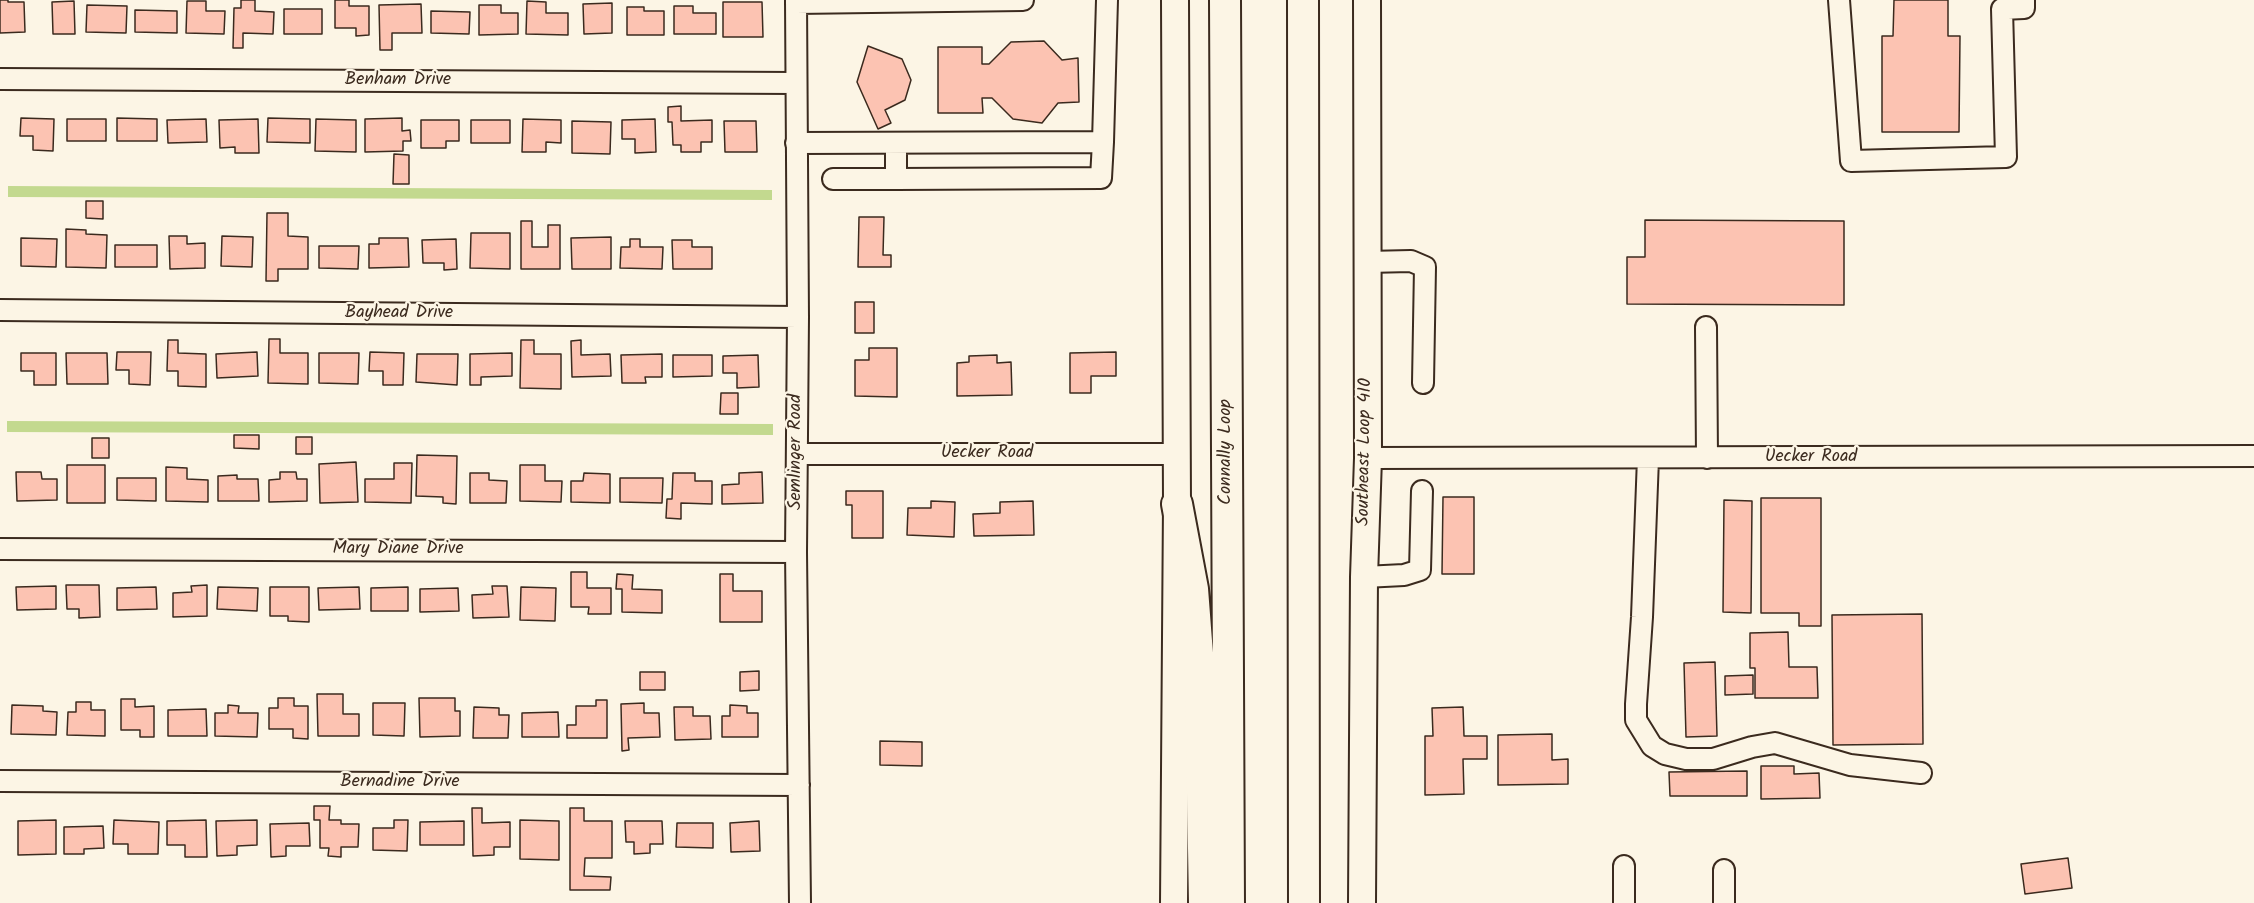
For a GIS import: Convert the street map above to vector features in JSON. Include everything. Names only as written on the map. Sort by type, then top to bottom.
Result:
[{"type":"highway","name":"Connally Loop","points":[[1225,0],[1229,903]]},
{"type":"highway","points":[[1303,0],[1304,903]]},
{"type":"highway","points":[[1177,504],[1193,589],[1199,670],[1204,903]]},
{"type":"main road","points":[[1174,903],[1177,504],[1175,0]]},
{"type":"main road","name":"Southeast Loop 410","points":[[1362,903],[1364,577],[1368,458],[1367,0]]},
{"type":"street","points":[[796,2],[1023,0]]},
{"type":"street","points":[[833,179],[1101,178],[1107,0]]},
{"type":"street","points":[[1839,0],[1851,160],[2006,157],[2002,9],[2024,8],[2024,0]]},
{"type":"street","name":"Semlinger Road","points":[[796,2],[798,317],[796,552],[800,903]]},
{"type":"street","name":"Benham Drive","points":[[0,79],[795,83]]},
{"type":"street","points":[[796,143],[1103,142]]},
{"type":"street","points":[[896,143],[896,179]]},
{"type":"street","points":[[1368,262],[1411,261],[1425,267],[1423,383]]},
{"type":"street","name":"Bayhead Drive","points":[[0,310],[798,317]]},
{"type":"street","points":[[1706,327],[1707,458]]},
{"type":"street","name":"Uecker Road","points":[[797,454],[1176,454]]},
{"type":"street","name":"Uecker Road","points":[[1368,458],[2254,456]]},
{"type":"street","points":[[1648,458],[1642,617],[1636,676],[1636,720],[1652,746],[1665,754],[1686,759],[1713,759],[1752,747],[1775,743],[1850,765],[1921,772]]},
{"type":"street","points":[[1364,577],[1404,576],[1420,570],[1422,491]]},
{"type":"street","name":"Mary Diane Drive","points":[[0,549],[796,552]]},
{"type":"street","name":"Bernadine Drive","points":[[0,781],[799,785]]},
{"type":"street","points":[[1624,866],[1624,903]]},
{"type":"street","points":[[1724,870],[1724,903]]},
{"type":"green space","points":[[8,186],[772,190],[772,200],[8,197]]},
{"type":"green space","points":[[7,421],[773,424],[773,435],[7,432]]},
{"type":"building","points":[[0,0],[24,2],[25,32],[0,33]]},
{"type":"building","points":[[241,0],[255,0],[255,11],[274,12],[273,34],[243,33],[243,48],[233,48],[234,8],[241,8]]},
{"type":"building","points":[[335,0],[349,0],[349,6],[369,6],[369,35],[356,36],[356,28],[335,28]]},
{"type":"building","points":[[1894,0],[1948,0],[1948,36],[1960,36],[1959,132],[1882,132],[1882,36],[1893,36]]},
{"type":"building","points":[[74,1],[75,34],[53,34],[52,2]]},
{"type":"building","points":[[187,1],[206,1],[206,11],[225,11],[224,34],[186,33]]},
{"type":"building","points":[[527,1],[546,2],[546,13],[568,13],[568,35],[526,34]]},
{"type":"building","points":[[723,2],[762,2],[763,37],[723,37]]},
{"type":"building","points":[[612,3],[612,33],[584,34],[583,4]]},
{"type":"building","points":[[421,4],[422,33],[392,33],[392,50],[380,50],[379,5]]},
{"type":"building","points":[[87,5],[127,6],[126,33],[86,32]]},
{"type":"building","points":[[479,5],[501,5],[501,13],[518,13],[518,34],[479,35]]},
{"type":"building","points":[[674,6],[693,6],[693,13],[716,13],[716,34],[674,34]]},
{"type":"building","points":[[627,7],[644,7],[644,11],[664,11],[664,35],[627,35]]},
{"type":"building","points":[[284,9],[322,9],[322,34],[284,34]]},
{"type":"building","points":[[135,10],[177,11],[177,33],[135,32]]},
{"type":"building","points":[[431,11],[470,12],[469,34],[431,33]]},
{"type":"building","points":[[1044,41],[1062,60],[1078,58],[1079,102],[1058,103],[1042,123],[1013,119],[992,98],[982,98],[983,113],[938,113],[938,47],[982,47],[982,64],[989,64],[1011,42]]},
{"type":"building","points":[[868,46],[902,59],[911,80],[905,100],[885,110],[891,123],[878,129],[857,82]]},
{"type":"building","points":[[681,106],[681,121],[712,120],[712,142],[701,142],[701,152],[681,152],[681,145],[673,145],[672,122],[668,122],[668,107]]},
{"type":"building","points":[[21,118],[54,119],[53,151],[33,150],[33,136],[20,136]]},
{"type":"building","points":[[117,118],[157,119],[157,141],[117,141]]},
{"type":"building","points":[[268,118],[310,119],[310,143],[267,142]]},
{"type":"building","points":[[402,118],[402,131],[410,130],[411,141],[403,141],[403,151],[365,152],[365,119]]},
{"type":"building","points":[[67,119],[106,119],[106,141],[67,141]]},
{"type":"building","points":[[206,119],[207,142],[168,143],[167,120]]},
{"type":"building","points":[[258,119],[259,153],[235,153],[235,147],[220,148],[219,120]]},
{"type":"building","points":[[316,119],[356,120],[356,152],[315,151]]},
{"type":"building","points":[[523,119],[561,120],[561,143],[546,142],[546,152],[522,152]]},
{"type":"building","points":[[655,119],[656,152],[635,153],[635,139],[622,139],[622,120]]},
{"type":"building","points":[[421,120],[459,120],[459,141],[446,141],[446,148],[421,148]]},
{"type":"building","points":[[471,120],[510,120],[510,143],[471,143]]},
{"type":"building","points":[[572,121],[611,122],[610,154],[572,153]]},
{"type":"building","points":[[724,121],[756,121],[757,152],[725,152]]},
{"type":"building","points":[[394,154],[409,155],[409,184],[393,184]]},
{"type":"building","points":[[86,201],[103,201],[103,219],[86,218]]},
{"type":"building","points":[[267,213],[288,213],[288,236],[308,237],[308,269],[278,269],[278,281],[266,281]]},
{"type":"building","points":[[859,217],[884,217],[883,255],[891,255],[891,267],[858,267]]},
{"type":"building","points":[[1645,220],[1844,221],[1844,305],[1627,304],[1627,257],[1645,257]]},
{"type":"building","points":[[521,221],[532,221],[532,247],[548,247],[548,225],[560,225],[560,269],[521,269]]},
{"type":"building","points":[[66,229],[86,230],[86,234],[107,235],[106,268],[66,267]]},
{"type":"building","points":[[471,233],[510,233],[510,269],[470,268]]},
{"type":"building","points":[[169,236],[187,236],[187,244],[205,243],[205,268],[170,269]]},
{"type":"building","points":[[222,236],[253,237],[252,267],[221,266]]},
{"type":"building","points":[[611,237],[611,269],[572,269],[571,238]]},
{"type":"building","points":[[21,238],[57,239],[56,267],[21,266]]},
{"type":"building","points":[[379,238],[408,238],[409,267],[369,268],[369,244],[379,244]]},
{"type":"building","points":[[456,239],[457,269],[444,270],[444,263],[423,263],[422,240]]},
{"type":"building","points":[[630,239],[640,239],[640,247],[663,247],[662,269],[620,268],[621,247],[630,247]]},
{"type":"building","points":[[672,240],[692,240],[692,247],[712,247],[712,269],[673,269]]},
{"type":"building","points":[[115,245],[157,245],[157,267],[115,267]]},
{"type":"building","points":[[319,246],[359,246],[358,269],[319,268]]},
{"type":"building","points":[[855,302],[874,302],[874,333],[855,333]]},
{"type":"building","points":[[269,339],[280,339],[280,353],[308,353],[308,384],[268,383]]},
{"type":"building","points":[[168,340],[178,340],[178,353],[206,354],[206,387],[178,386],[178,371],[167,371]]},
{"type":"building","points":[[521,340],[534,340],[534,354],[561,354],[561,389],[520,388]]},
{"type":"building","points":[[581,340],[581,355],[610,354],[611,376],[572,377],[571,341]]},
{"type":"building","points":[[869,348],[897,348],[897,397],[855,396],[855,360],[869,360]]},
{"type":"building","points":[[117,352],[151,352],[150,385],[129,384],[129,370],[116,370]]},
{"type":"building","points":[[257,352],[258,376],[217,378],[216,354]]},
{"type":"building","points":[[370,352],[404,353],[403,385],[383,385],[383,371],[369,371]]},
{"type":"building","points":[[1116,352],[1116,376],[1091,376],[1091,393],[1070,393],[1070,353]]},
{"type":"building","points":[[21,353],[56,353],[56,385],[34,385],[34,371],[21,371]]},
{"type":"building","points":[[66,353],[107,353],[108,384],[67,384]]},
{"type":"building","points":[[319,353],[359,353],[358,384],[319,383]]},
{"type":"building","points":[[512,353],[512,376],[481,377],[481,385],[470,385],[470,354]]},
{"type":"building","points":[[417,354],[458,354],[457,385],[416,382]]},
{"type":"building","points":[[662,354],[662,377],[645,377],[646,383],[622,383],[621,355]]},
{"type":"building","points":[[673,355],[712,355],[712,376],[673,377]]},
{"type":"building","points":[[758,355],[759,387],[737,388],[737,373],[723,373],[723,356]]},
{"type":"building","points":[[997,355],[997,363],[1011,362],[1012,395],[957,396],[957,363],[969,362],[969,356]]},
{"type":"building","points":[[721,393],[738,393],[738,414],[720,414]]},
{"type":"building","points":[[234,435],[259,435],[259,449],[234,448]]},
{"type":"building","points":[[296,437],[312,437],[312,454],[296,454]]},
{"type":"building","points":[[92,438],[109,438],[109,458],[92,458]]},
{"type":"building","points":[[417,455],[457,456],[456,504],[443,503],[443,497],[416,496]]},
{"type":"building","points":[[356,462],[358,502],[320,503],[319,464]]},
{"type":"building","points":[[394,463],[412,463],[411,503],[365,502],[365,479],[394,479]]},
{"type":"building","points":[[67,465],[105,465],[105,503],[67,503]]},
{"type":"building","points":[[520,465],[545,465],[545,481],[562,481],[561,502],[520,501]]},
{"type":"building","points":[[166,467],[187,468],[187,479],[208,480],[208,502],[166,501]]},
{"type":"building","points":[[16,472],[41,472],[42,479],[57,479],[57,500],[17,501]]},
{"type":"building","points":[[280,472],[296,472],[297,479],[307,479],[307,501],[269,502],[269,480],[280,479]]},
{"type":"building","points":[[762,472],[763,503],[722,504],[722,485],[739,484],[739,473]]},
{"type":"building","points":[[470,473],[489,473],[489,480],[507,481],[506,503],[470,503]]},
{"type":"building","points":[[584,473],[610,474],[610,503],[571,502],[571,481],[583,481]]},
{"type":"building","points":[[673,473],[695,473],[695,481],[712,481],[712,504],[681,503],[681,519],[666,518],[667,499],[672,499]]},
{"type":"building","points":[[237,475],[237,479],[258,479],[259,501],[218,501],[218,476]]},
{"type":"building","points":[[117,478],[156,478],[156,501],[117,500]]},
{"type":"building","points":[[620,478],[663,478],[662,503],[620,502]]},
{"type":"building","points":[[846,491],[883,491],[883,538],[852,538],[852,505],[846,505]]},
{"type":"building","points":[[1443,497],[1474,497],[1474,574],[1442,574]]},
{"type":"building","points":[[1761,498],[1821,498],[1821,626],[1799,626],[1799,613],[1761,613]]},
{"type":"building","points":[[1724,500],[1752,501],[1751,613],[1723,612]]},
{"type":"building","points":[[931,501],[955,502],[954,537],[907,535],[908,508],[931,508]]},
{"type":"building","points":[[1033,501],[1034,535],[974,536],[973,514],[1000,513],[1000,502]]},
{"type":"building","points":[[571,572],[587,572],[587,588],[611,588],[611,614],[588,614],[589,607],[571,607]]},
{"type":"building","points":[[617,574],[633,575],[632,589],[662,590],[662,613],[622,612],[622,589],[616,589]]},
{"type":"building","points":[[720,574],[733,574],[733,591],[762,591],[762,622],[720,622]]},
{"type":"building","points":[[66,585],[99,585],[100,617],[79,618],[79,609],[67,609]]},
{"type":"building","points":[[207,585],[207,616],[173,617],[173,593],[192,592],[191,586]]},
{"type":"building","points":[[56,586],[56,609],[17,610],[16,587]]},
{"type":"building","points":[[492,586],[507,586],[509,617],[473,618],[472,595],[493,594]]},
{"type":"building","points":[[156,587],[157,609],[117,610],[117,588]]},
{"type":"building","points":[[218,587],[258,588],[257,611],[217,609]]},
{"type":"building","points":[[270,587],[309,587],[309,622],[288,621],[288,616],[270,616]]},
{"type":"building","points":[[359,587],[360,609],[319,610],[318,588]]},
{"type":"building","points":[[408,587],[408,611],[371,611],[371,588]]},
{"type":"building","points":[[521,587],[556,588],[555,621],[520,620]]},
{"type":"building","points":[[458,588],[459,611],[420,612],[420,589]]},
{"type":"building","points":[[1922,614],[1923,744],[1833,745],[1832,615]]},
{"type":"building","points":[[1788,632],[1789,667],[1817,667],[1818,698],[1755,698],[1755,668],[1750,668],[1750,633]]},
{"type":"building","points":[[1715,662],[1717,736],[1686,737],[1684,663]]},
{"type":"building","points":[[759,671],[759,690],[740,691],[740,672]]},
{"type":"building","points":[[640,672],[665,672],[665,690],[640,690]]},
{"type":"building","points":[[1753,675],[1753,694],[1725,695],[1725,676]]},
{"type":"building","points":[[317,694],[343,694],[343,714],[359,714],[359,736],[318,736]]},
{"type":"building","points":[[278,698],[294,698],[294,706],[308,706],[308,739],[293,738],[293,729],[269,729],[269,708],[278,708]]},
{"type":"building","points":[[419,698],[455,698],[455,711],[460,711],[460,736],[420,737]]},
{"type":"building","points":[[121,699],[135,699],[135,707],[154,706],[154,737],[140,737],[140,730],[121,730]]},
{"type":"building","points":[[596,700],[607,700],[607,738],[567,738],[567,725],[576,725],[576,706],[596,706]]},
{"type":"building","points":[[76,702],[91,702],[91,710],[105,710],[105,736],[67,735],[68,712],[76,712]]},
{"type":"building","points":[[373,703],[405,703],[404,736],[373,735]]},
{"type":"building","points":[[644,703],[644,713],[659,713],[660,737],[628,738],[629,750],[622,751],[621,704]]},
{"type":"building","points":[[12,705],[43,706],[43,711],[57,712],[56,735],[11,734]]},
{"type":"building","points":[[228,705],[239,706],[238,713],[258,713],[257,737],[215,736],[215,713],[228,713]]},
{"type":"building","points":[[730,705],[747,706],[747,713],[758,713],[758,737],[722,737],[722,716],[730,716]]},
{"type":"building","points":[[474,707],[499,708],[499,715],[509,715],[508,738],[473,738]]},
{"type":"building","points":[[674,707],[693,707],[693,716],[710,716],[711,739],[675,740]]},
{"type":"building","points":[[1463,707],[1464,736],[1487,736],[1487,759],[1463,759],[1464,794],[1425,795],[1425,736],[1433,736],[1432,708]]},
{"type":"building","points":[[206,709],[207,736],[168,736],[168,710]]},
{"type":"building","points":[[558,712],[559,737],[522,737],[522,713]]},
{"type":"building","points":[[1552,734],[1552,760],[1568,759],[1568,784],[1498,785],[1498,735]]},
{"type":"building","points":[[880,741],[922,742],[922,766],[880,765]]},
{"type":"building","points":[[1761,766],[1794,766],[1794,774],[1819,773],[1820,798],[1761,799]]},
{"type":"building","points":[[1747,771],[1747,796],[1670,796],[1669,772]]},
{"type":"building","points":[[314,806],[330,806],[329,820],[341,820],[341,824],[359,824],[358,847],[341,847],[341,857],[328,856],[329,848],[320,848],[320,820],[314,820]]},
{"type":"building","points":[[472,808],[482,808],[482,823],[510,822],[510,847],[494,847],[494,855],[473,856]]},
{"type":"building","points":[[570,808],[584,808],[584,821],[612,821],[612,858],[585,858],[584,876],[611,877],[610,890],[570,890]]},
{"type":"building","points":[[56,820],[56,854],[18,855],[18,821]]},
{"type":"building","points":[[114,820],[159,822],[158,854],[128,854],[128,844],[113,844]]},
{"type":"building","points":[[206,820],[207,857],[185,857],[185,845],[167,845],[167,821]]},
{"type":"building","points":[[257,820],[257,845],[237,846],[237,855],[217,856],[216,821]]},
{"type":"building","points":[[394,820],[408,820],[407,851],[373,850],[373,828],[394,828]]},
{"type":"building","points":[[520,820],[559,821],[559,860],[520,859]]},
{"type":"building","points":[[464,821],[464,845],[420,845],[420,822]]},
{"type":"building","points":[[625,821],[662,821],[663,844],[650,844],[650,853],[634,854],[634,842],[626,842]]},
{"type":"building","points":[[759,821],[760,851],[731,852],[730,823]]},
{"type":"building","points":[[309,823],[310,846],[286,846],[286,856],[271,857],[270,824]]},
{"type":"building","points":[[677,823],[713,823],[713,848],[676,847]]},
{"type":"building","points":[[103,826],[104,848],[84,849],[84,854],[64,854],[64,827]]},
{"type":"building","points":[[2068,858],[2072,888],[2025,894],[2021,864]]}]
